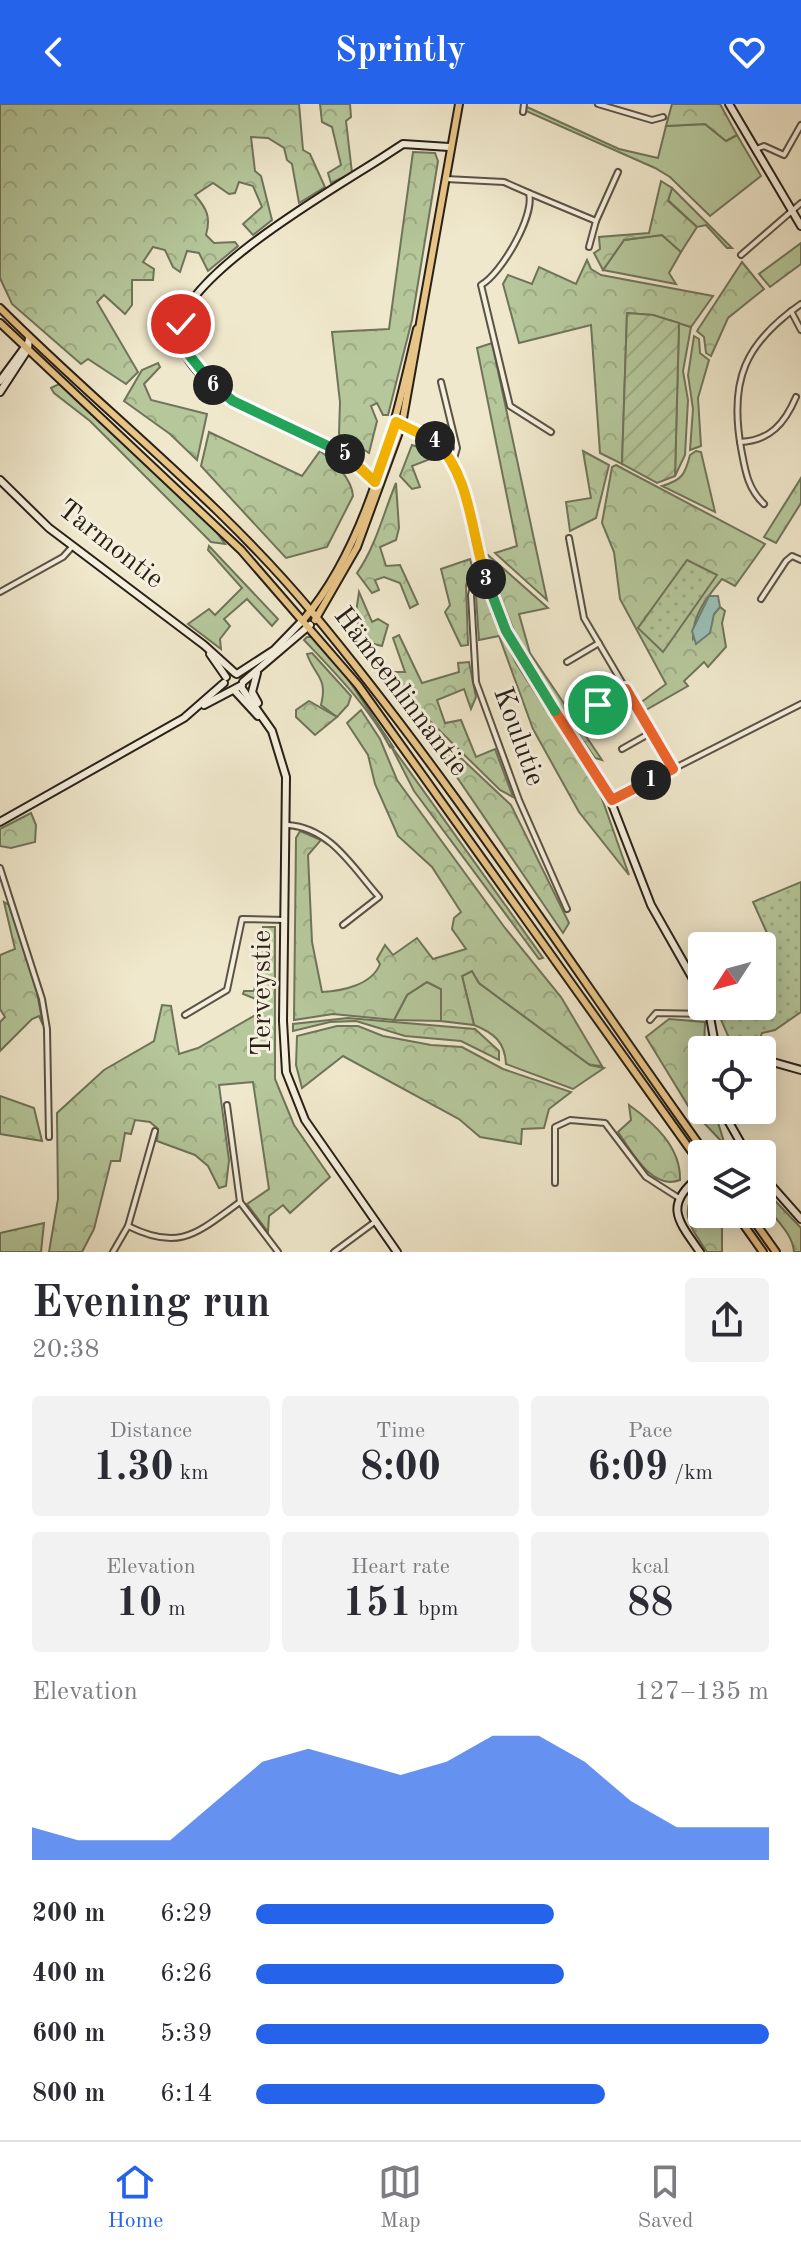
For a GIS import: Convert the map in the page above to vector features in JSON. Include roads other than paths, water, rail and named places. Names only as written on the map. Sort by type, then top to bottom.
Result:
[{"type":"main road","points":[[310,625],[357,547],[399,423],[459,104]]},
{"type":"main road","name":"Hämeenlinnantie","points":[[0,308],[29,343],[225,534],[310,625],[399,741],[688,1146]]},
{"type":"main road","name":"Hämeenlinnantie","points":[[0,323],[29,343],[233,529],[311,611],[382,700],[696,1140]]},
{"type":"main road","points":[[304,619],[342,561],[377,484]]},
{"type":"main road","points":[[746,1228],[763,1252]]},
{"type":"main road","points":[[759,1228],[776,1252]]},
{"type":"street","points":[[523,112],[524,104]]},
{"type":"street","points":[[598,104],[652,120],[663,117]]},
{"type":"street","points":[[729,104],[801,226]]},
{"type":"street","points":[[755,150],[764,146],[784,155],[801,125]]},
{"type":"street","points":[[377,484],[345,454],[233,401],[218,390],[188,358],[182,346],[181,324],[203,286],[229,262],[359,172],[403,144],[449,147]]},
{"type":"street","points":[[589,247],[596,221],[618,172]]},
{"type":"street","points":[[444,179],[504,182],[596,221]]},
{"type":"street","points":[[529,193],[530,205],[500,271],[481,285],[510,406],[551,432]]},
{"type":"street","points":[[741,255],[801,203]]},
{"type":"street","points":[[764,504],[750,488],[740,442],[737,393],[741,376],[761,336],[801,304]]},
{"type":"street","points":[[791,311],[801,330]]},
{"type":"street","points":[[0,381],[29,343]]},
{"type":"street","points":[[0,392],[29,343]]},
{"type":"street","points":[[441,382],[457,448],[453,462]]},
{"type":"street","points":[[740,442],[771,433],[788,415],[796,397]]},
{"type":"street","points":[[399,423],[429,436],[453,462],[460,477],[484,573],[506,631],[612,800],[651,905],[688,970]]},
{"type":"street","name":"Tarmontie","points":[[0,480],[73,546],[236,674],[238,688]]},
{"type":"street","points":[[569,538],[582,612],[673,769]]},
{"type":"street","points":[[0,592],[63,557],[73,546]]},
{"type":"street","points":[[761,599],[792,556],[801,560]]},
{"type":"street","name":"Koulutie","points":[[484,573],[473,586],[471,595],[476,682],[519,800],[567,909]]},
{"type":"street","points":[[190,713],[225,680],[274,650],[304,619]]},
{"type":"street","points":[[0,822],[238,688],[310,625]]},
{"type":"street","name":"Tarmontie","points":[[196,640],[225,680],[238,688]]},
{"type":"street","points":[[567,662],[599,643]]},
{"type":"street","name":"Terveystie","points":[[259,669],[252,692],[270,721],[286,777],[288,825],[283,1053],[291,1089],[316,1136],[397,1252]]},
{"type":"street","name":"Terveystie","points":[[238,688],[279,747]]},
{"type":"street","points":[[598,705],[626,689]]},
{"type":"street","points":[[612,800],[801,704]]},
{"type":"street","points":[[622,749],[652,732]]},
{"type":"street","points":[[288,825],[313,831],[332,843],[379,897],[343,925]]},
{"type":"street","points":[[0,868],[42,999],[47,1029],[49,1137]]},
{"type":"street","points":[[185,1015],[227,990],[242,919],[285,920]]},
{"type":"street","points":[[650,1020],[656,1013],[688,1011]]},
{"type":"street","points":[[776,1063],[801,1070]]},
{"type":"street","points":[[227,1105],[240,1202],[278,1252]]},
{"type":"street","points":[[555,1183],[555,1127],[570,1120],[595,1120],[612,1129],[654,1185],[679,1198]]},
{"type":"street","points":[[113,1252],[128,1226],[155,1131]]},
{"type":"street","points":[[688,1189],[679,1198],[679,1220],[700,1252]]},
{"type":"street","points":[[776,1191],[801,1219]]},
{"type":"street","points":[[128,1226],[152,1239],[174,1242],[196,1234],[240,1202]]},
{"type":"street","points":[[334,1252],[376,1221]]},
{"type":"water","points":[[709,596],[718,596],[720,607],[714,614],[710,633],[696,644],[692,631]]}]
